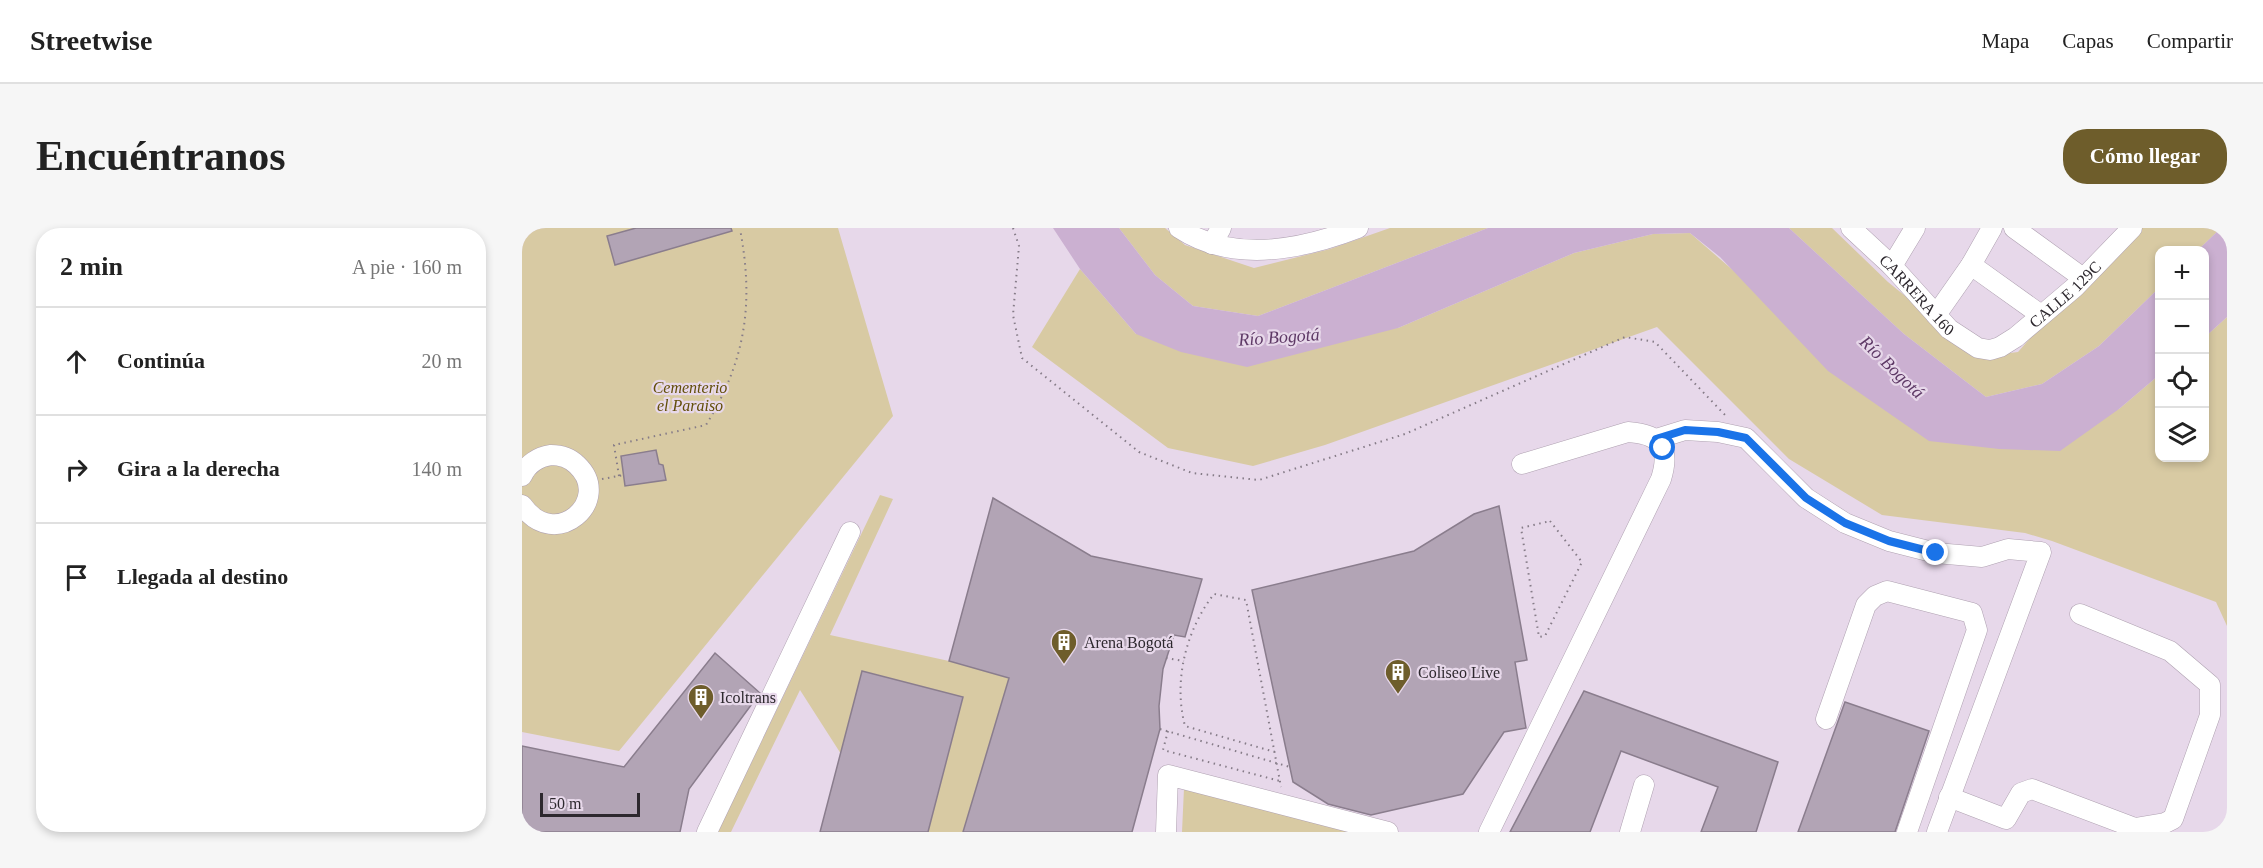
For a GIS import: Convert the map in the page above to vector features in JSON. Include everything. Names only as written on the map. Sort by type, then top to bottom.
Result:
[{"type":"street","points":[[1179,228],[1194,238],[1216,236],[1274,251],[1358,228]]},
{"type":"street","points":[[1290,248],[1303,228]]},
{"type":"street","name":"CARRERA 160","points":[[1851,228],[1892,266],[1948,329],[1978,348],[1990,350]]},
{"type":"street","points":[[1892,266],[1915,228]]},
{"type":"street","points":[[1936,315],[1971,266],[1992,228]]},
{"type":"street","points":[[2014,228],[2083,278]]},
{"type":"street","name":"CALLE 129C","points":[[1990,350],[2016,337],[2083,278],[2132,228]]},
{"type":"street","points":[[1971,266],[2041,315]]},
{"type":"street","points":[[1656,439],[1685,430],[1718,432],[1746,438],[1806,498],[1845,523],[1889,541],[1936,553],[1982,557],[2008,549],[2041,552],[1937,832]]},
{"type":"street","points":[[1490,832],[1661,479],[1666,462],[1663,448],[1656,439],[1645,433],[1628,432],[1522,464]]},
{"type":"street","points":[[522,476],[531,464],[552,455],[574,462],[588,481],[586,504],[580,513],[560,525],[538,521],[522,506]]},
{"type":"street","points":[[707,832],[850,532]]},
{"type":"street","points":[[1826,719],[1866,605],[1875,596],[1887,591],[1972,613],[1977,630],[1907,832]]},
{"type":"street","points":[[1949,797],[2008,826],[2021,793],[2032,789],[2134,830],[2165,824],[2173,819],[2210,715],[2210,685],[2170,651],[2080,614]]},
{"type":"street","points":[[1166,832],[1168,775],[1388,832]]},
{"type":"street","points":[[1630,832],[1644,785]]},
{"type":"path","points":[[1013,228],[1019,246],[1013,315],[1022,358],[1139,453],[1192,473],[1259,480],[1405,434],[1625,338],[1655,342],[1746,438]]},
{"type":"path","points":[[588,481],[622,476],[614,445],[706,425],[719,404],[737,358],[747,307],[747,283],[740,229]]},
{"type":"path","points":[[1550,520],[1582,562],[1545,636],[1538,637],[1521,528],[1550,520]]},
{"type":"path","points":[[1275,752],[1185,726],[1180,696],[1184,661],[1196,623],[1214,594],[1246,600],[1275,752],[1281,787]]},
{"type":"path","points":[[1167,658],[1184,661]]},
{"type":"path","points":[[1160,729],[1290,767]]},
{"type":"path","points":[[1168,731],[1163,750],[1280,781]]},
{"type":"green space","name":"Cementerio el Paraiso","points":[[522,228],[838,228],[893,416],[619,751],[522,732]]},
{"type":"green space","points":[[1119,228],[1165,228],[1185,245],[1254,268],[1330,249],[1390,228],[1488,228],[1258,316],[1193,306],[1155,275]]},
{"type":"green space","points":[[1789,228],[1832,228],[1888,282],[1980,357],[2018,352],[2127,228],[2221,228],[2202,246],[2155,246],[2155,292],[2099,346],[2042,384],[1986,397],[1904,334]]},
{"type":"green space","points":[[1690,233],[1929,440],[2119,409],[2155,378],[2155,462],[2209,462],[2209,333],[2227,317],[2227,626],[2216,602],[2052,541],[2025,533],[1882,515],[1789,459],[1657,327],[1325,445],[1253,466],[1168,448],[1032,347],[1080,269],[1136,334],[1398,328],[1574,253],[1653,234]]},
{"type":"green space","points":[[880,495],[893,499],[830,635],[949,661],[1009,678],[963,832],[928,832],[963,697],[863,671],[841,754],[800,690],[731,832],[718,832]]},
{"type":"green space","points":[[1184,788],[1363,832],[1182,832]]},
{"type":"water","name":"Río Bogotá","points":[[1053,228],[1119,228],[1155,275],[1193,306],[1258,316],[1488,228],[1789,228],[1904,334],[1986,397],[2042,384],[2099,346],[2155,292],[2155,378],[2119,409],[2060,451],[1999,449],[1929,441],[1828,371],[1720,257],[1690,233],[1653,234],[1574,253],[1398,328],[1247,367],[1181,352],[1136,334],[1080,269]]},
{"type":"water","points":[[2221,228],[2227,228],[2227,317],[2209,333],[2209,246],[2202,246]]},
{"type":"building","points":[[636,228],[731,228],[732,231],[615,265],[607,236]]},
{"type":"building","points":[[656,450],[659,464],[663,465],[666,480],[625,486],[621,456]]},
{"type":"building","name":"Arena Bogotá","points":[[993,498],[1091,556],[1202,579],[1185,637],[1174,635],[1163,669],[1159,706],[1160,729],[1132,832],[963,832],[1009,678],[949,661]]},
{"type":"building","name":"Coliseo Live","points":[[1499,506],[1527,660],[1515,662],[1526,728],[1504,732],[1463,794],[1371,815],[1328,804],[1293,782],[1252,590],[1414,551],[1474,514]]},
{"type":"building","name":"Icoltrans","points":[[715,653],[760,693],[689,789],[680,832],[522,832],[522,746],[624,767]]},
{"type":"building","points":[[862,671],[963,697],[928,832],[820,832]]},
{"type":"building","points":[[1584,691],[1778,762],[1756,832],[1701,832],[1718,787],[1621,751],[1590,832],[1510,832]]},
{"type":"building","points":[[1845,702],[1929,731],[1895,832],[1798,832]]},
{"type":"place","name":"Arena Bogotá","points":[[1064,665]]},
{"type":"place","name":"Coliseo Live","points":[[1398,695]]},
{"type":"place","name":"Icoltrans","points":[[701,720]]},
{"type":"route","points":[[1663,448],[1656,439],[1685,430],[1718,432],[1746,438],[1806,498],[1845,523],[1889,541],[1936,553]]}]
